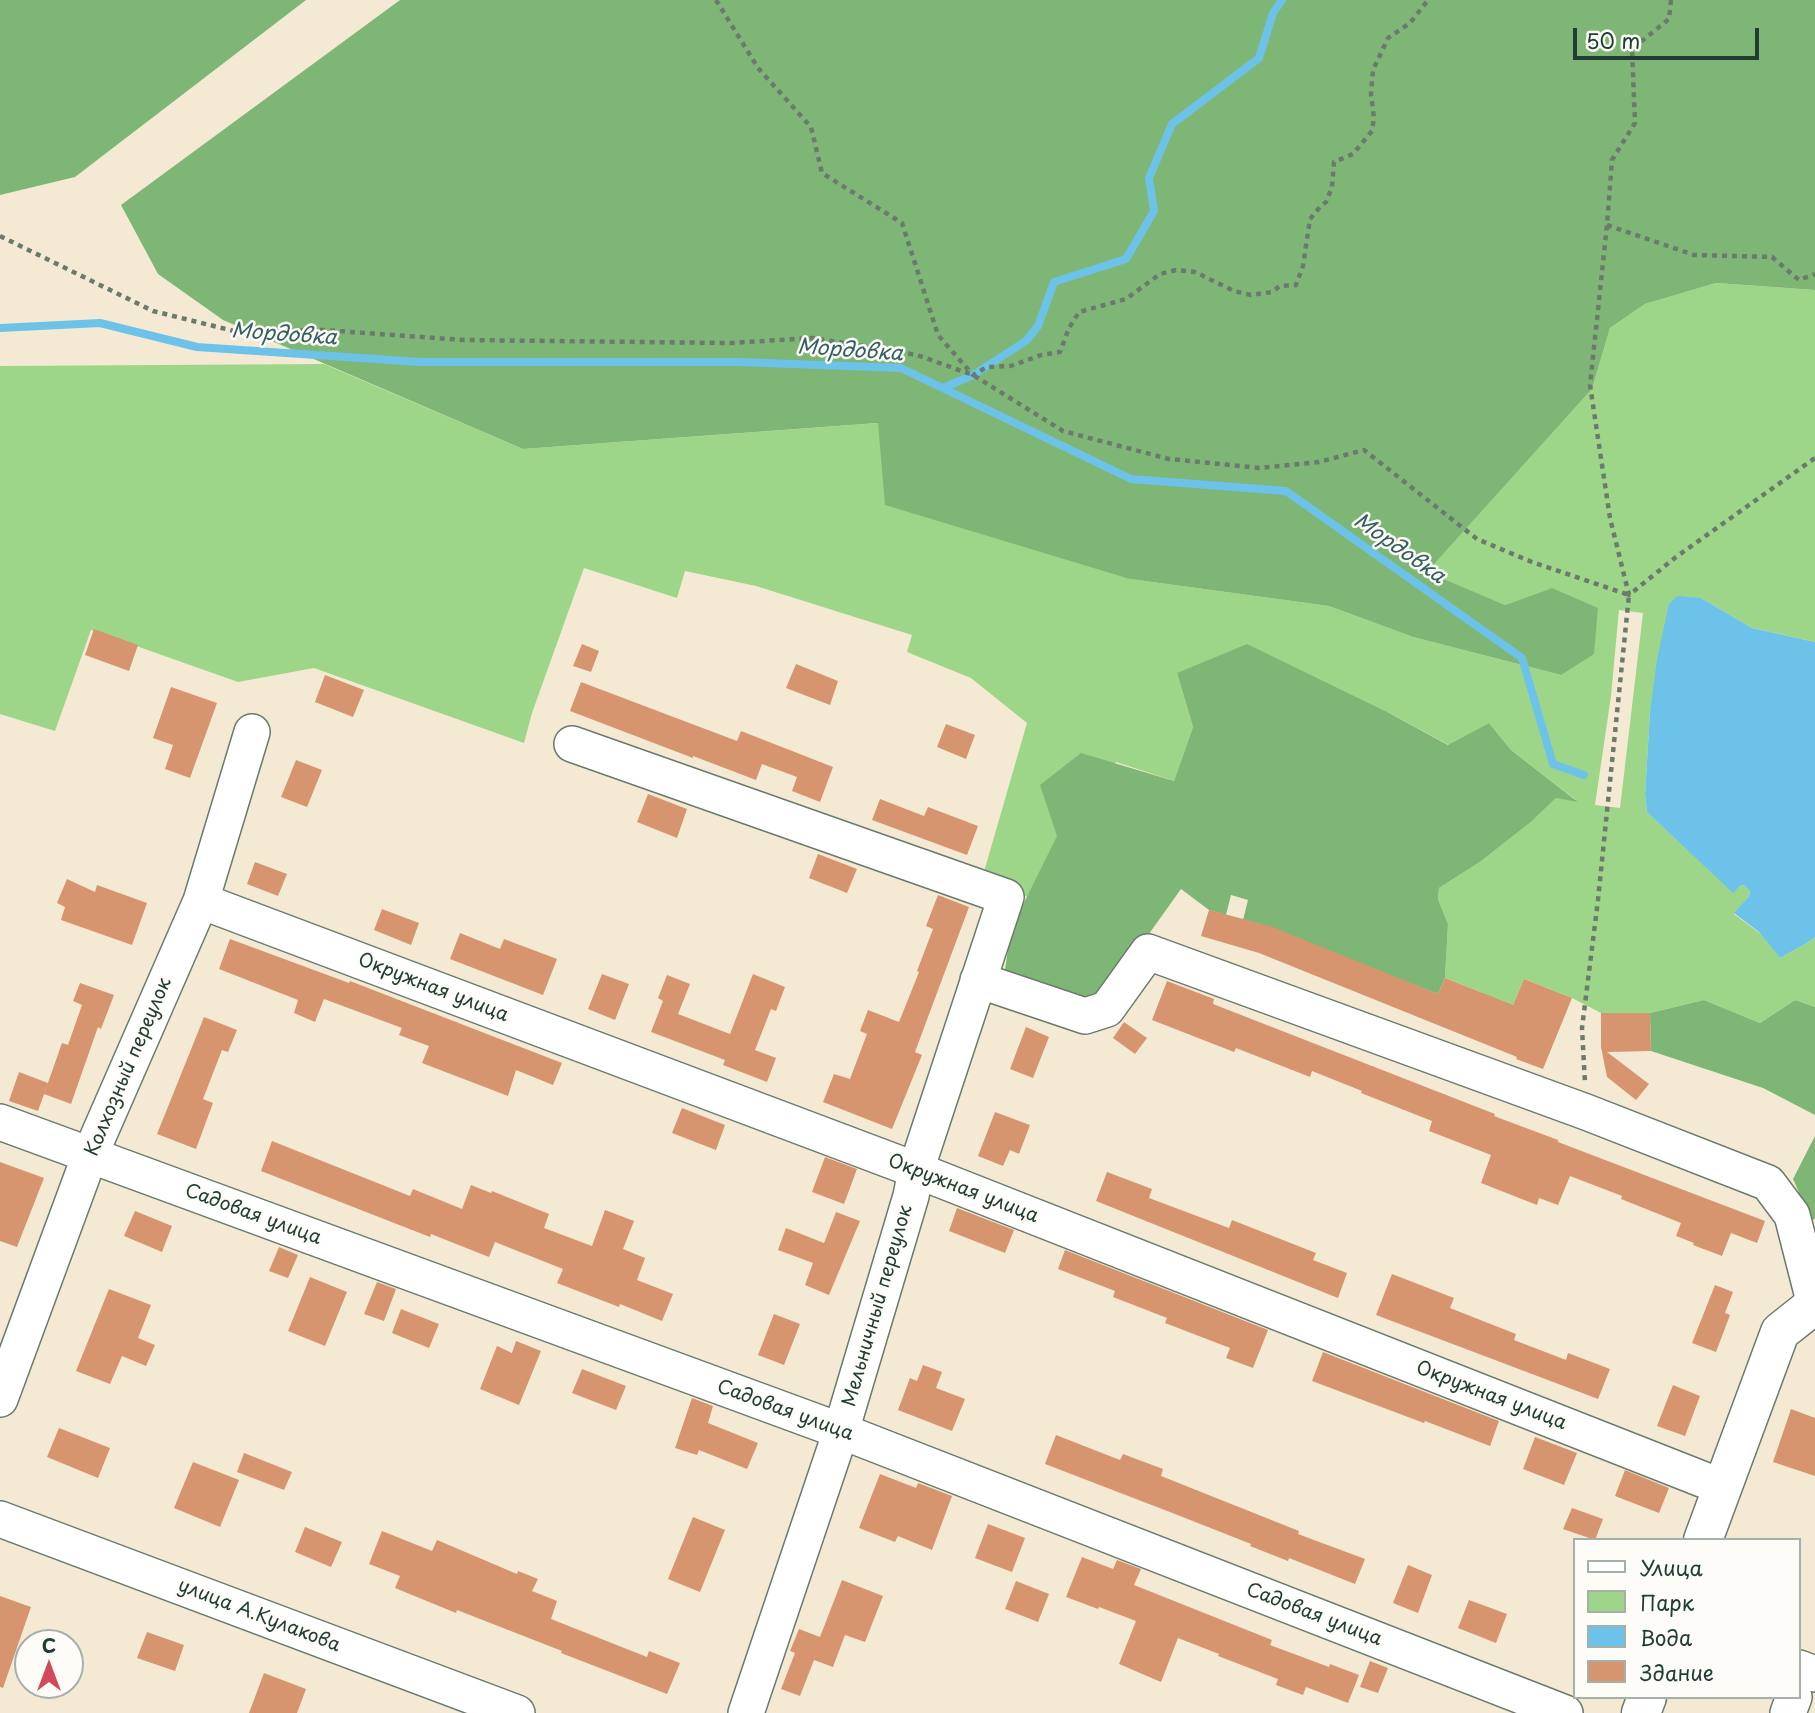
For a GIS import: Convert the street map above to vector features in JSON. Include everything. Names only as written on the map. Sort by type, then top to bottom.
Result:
[{"type":"main road","points":[[1704,1538],[1780,1332],[1814,1305]]},
{"type":"street","name":"Колхозный переулок","points":[[0,1399],[90,1155],[201,901],[252,732]]},
{"type":"street","name":"Мельничный переулок","points":[[572,744],[1006,897],[916,1170],[911,1196],[841,1431],[746,1713]]},
{"type":"street","name":"Окружная улица","points":[[201,901],[916,1170],[1722,1487]]},
{"type":"street","points":[[978,980],[1085,1016],[1107,1009],[1148,952],[1586,1112],[1768,1183],[1792,1215],[1814,1305]]},
{"type":"street","name":"Садовая улица","points":[[0,1122],[841,1431],[1565,1713]]},
{"type":"street","name":"улица А.Кулакова","points":[[0,1519],[517,1713]]},
{"type":"path","points":[[716,0],[758,68],[811,127],[822,173],[902,223],[938,335],[973,375]]},
{"type":"path","points":[[973,375],[987,367],[1011,366],[1041,355],[1060,352],[1069,328],[1079,312],[1126,299],[1160,274],[1176,270],[1195,272],[1234,291],[1251,295],[1272,292],[1280,286],[1296,285],[1303,266],[1310,219],[1326,202],[1332,187],[1334,162],[1353,154],[1372,131],[1373,70],[1388,38],[1410,23],[1428,0]]},
{"type":"path","points":[[1586,1112],[1582,1028],[1629,596],[1610,518],[1590,385],[1612,160],[1635,123],[1632,49],[1669,19],[1671,0]]},
{"type":"path","points":[[1607,225],[1694,256],[1772,257],[1798,280],[1815,274]]},
{"type":"path","points":[[0,236],[153,311],[238,332],[323,330],[464,340],[730,343],[813,338],[917,355],[973,375],[1063,431],[1169,460],[1259,468],[1319,462],[1364,450],[1476,539],[1629,596]]},
{"type":"path","points":[[1629,596],[1675,557],[1815,458]]},
{"type":"green space","points":[[0,0],[306,0],[75,177],[0,195]]},
{"type":"green space","points":[[400,0],[1815,0],[1815,290],[1716,283],[1645,304],[1610,328],[1592,389],[1427,572],[1505,605],[1552,588],[1598,608],[1594,654],[1561,675],[1413,637],[1329,606],[1130,579],[885,505],[878,423],[523,449],[223,320],[158,274],[121,205]]},
{"type":"green space","points":[[1716,283],[1815,290],[1815,642],[1752,628],[1701,598],[1650,712],[1645,795],[1647,812],[1733,892],[1744,885],[1750,891],[1734,914],[1761,934],[1780,958],[1815,937],[1815,1007],[1795,1000],[1760,1023],[1704,1000],[1650,1013],[1601,1013],[1524,979],[1509,1014],[1477,1010],[1483,993],[1445,978],[1448,924],[1438,899],[1439,888],[1480,862],[1531,822],[1556,798],[1576,800],[1511,750],[1489,723],[1449,745],[1389,713],[1177,673],[1193,727],[1174,781],[1116,762],[1058,836],[1028,897],[981,882],[1027,723],[971,678],[907,652],[912,635],[756,586],[685,571],[677,598],[584,568],[532,713],[524,743],[314,668],[238,682],[91,630],[55,731],[0,714],[0,366],[324,364],[523,449],[879,423],[1130,579],[1329,606],[1413,637],[1561,675],[1550,589],[1505,605],[1426,573],[1592,389],[1610,328],[1645,304]],"holes":[[[1619,610],[1643,613],[1620,808],[1595,805],[1611,696]]]},
{"type":"green space","points":[[1247,644],[1389,713],[1448,745],[1489,723],[1511,750],[1578,802],[1556,798],[1531,822],[1480,862],[1439,888],[1438,899],[1448,924],[1445,978],[1438,994],[1243,920],[1248,900],[1231,895],[1226,915],[1209,910],[1181,889],[1104,997],[1084,1002],[1005,970],[1011,929],[1057,836],[1040,785],[1081,753],[1174,781],[1193,727],[1177,673]]},
{"type":"green space","points":[[1704,1000],[1760,1023],[1795,1000],[1815,1007],[1815,1115],[1763,1088],[1651,1051],[1650,1013]]},
{"type":"green space","points":[[1815,1136],[1815,1219],[1811,1220],[1793,1179]]},
{"type":"water","points":[[1677,596],[1701,598],[1752,628],[1815,642],[1815,937],[1780,958],[1759,932],[1734,913],[1749,896],[1750,891],[1744,885],[1733,893],[1647,812],[1645,795],[1650,712],[1657,659],[1669,604]]},
{"type":"building","points":[[94,629],[138,645],[129,671],[85,655]]},
{"type":"building","points":[[582,644],[599,651],[591,672],[573,666]]},
{"type":"building","points":[[796,664],[838,681],[830,705],[786,688]]},
{"type":"building","points":[[325,675],[364,690],[353,717],[315,702]]},
{"type":"building","points":[[581,682],[737,741],[741,731],[833,767],[820,802],[792,791],[797,777],[762,764],[756,780],[570,711]]},
{"type":"building","points":[[171,687],[217,703],[190,778],[165,769],[173,745],[153,738]]},
{"type":"building","points":[[946,724],[975,735],[966,759],[937,747]]},
{"type":"building","points":[[296,760],[322,770],[307,807],[281,797]]},
{"type":"building","points":[[648,794],[687,809],[677,838],[637,822]]},
{"type":"building","points":[[880,799],[924,816],[928,807],[978,826],[967,855],[872,820]]},
{"type":"building","points":[[818,854],[857,869],[847,893],[809,878]]},
{"type":"building","points":[[255,862],[287,874],[278,896],[247,884]]},
{"type":"building","points":[[67,879],[95,892],[97,885],[147,903],[132,945],[61,920],[65,907],[57,903]]},
{"type":"building","points":[[938,895],[969,907],[915,1052],[922,1055],[892,1129],[823,1102],[834,1074],[850,1079],[867,1034],[860,1031],[868,1010],[899,1022],[933,929],[926,926]]},
{"type":"building","points":[[382,909],[419,923],[411,945],[374,930]]},
{"type":"building","points":[[1209,910],[1270,926],[1438,994],[1445,978],[1513,1005],[1524,979],[1572,998],[1543,1069],[1259,953],[1201,936]]},
{"type":"building","points":[[460,933],[500,949],[504,939],[557,959],[543,995],[450,959]]},
{"type":"building","points":[[230,939],[349,983],[350,981],[562,1063],[553,1085],[516,1070],[508,1096],[422,1063],[429,1046],[399,1035],[402,1028],[324,999],[315,1022],[294,1013],[298,1000],[219,969]]},
{"type":"building","points":[[602,974],[629,984],[615,1020],[588,1009]]},
{"type":"building","points":[[753,974],[785,987],[776,1011],[771,1009],[755,1050],[776,1058],[767,1082],[723,1065],[725,1060],[651,1032],[663,1001],[658,998],[667,975],[690,984],[678,1014],[730,1034]]},
{"type":"building","points":[[1167,981],[1214,999],[1213,1004],[1495,1114],[1494,1116],[1558,1142],[1765,1221],[1757,1243],[1731,1233],[1722,1256],[1676,1236],[1681,1223],[1570,1176],[1558,1205],[1539,1198],[1537,1205],[1481,1183],[1491,1155],[1429,1131],[1432,1121],[1312,1071],[1310,1077],[1236,1048],[1234,1052],[1152,1020]]},
{"type":"building","points":[[80,983],[114,995],[101,1029],[98,1027],[71,1104],[44,1094],[62,1043],[68,1045],[82,1005],[73,1001]]},
{"type":"building","points":[[1601,1013],[1650,1013],[1651,1051],[1607,1052],[1649,1084],[1636,1100],[1607,1077],[1601,1047]]},
{"type":"building","points":[[204,1017],[237,1030],[228,1052],[222,1050],[203,1099],[213,1103],[196,1149],[157,1134]]},
{"type":"building","points":[[1124,1022],[1147,1038],[1135,1054],[1113,1038]]},
{"type":"building","points":[[1026,1027],[1049,1037],[1033,1078],[1010,1069]]},
{"type":"building","points":[[19,1072],[48,1083],[38,1111],[9,1101]]},
{"type":"building","points":[[682,1108],[725,1125],[716,1150],[672,1133]]},
{"type":"building","points":[[995,1112],[1030,1125],[1019,1154],[1010,1150],[1003,1166],[978,1156]]},
{"type":"building","points":[[272,1141],[410,1196],[413,1189],[462,1209],[471,1185],[491,1193],[492,1191],[549,1214],[544,1228],[592,1246],[605,1210],[634,1221],[623,1249],[645,1258],[637,1280],[673,1294],[662,1321],[557,1283],[563,1269],[495,1242],[489,1257],[431,1234],[430,1237],[261,1171]]},
{"type":"building","points":[[825,1157],[857,1169],[844,1204],[812,1192]]},
{"type":"building","points":[[0,1162],[44,1178],[17,1247],[0,1241]]},
{"type":"building","points":[[1107,1172],[1152,1189],[1149,1198],[1229,1228],[1232,1220],[1316,1253],[1313,1260],[1347,1273],[1338,1298],[1096,1201]]},
{"type":"building","points":[[957,1208],[1014,1230],[1005,1253],[949,1231]]},
{"type":"building","points":[[135,1211],[172,1226],[162,1252],[124,1236]]},
{"type":"building","points":[[836,1212],[860,1221],[829,1295],[805,1285],[813,1263],[778,1250],[786,1228],[824,1243]]},
{"type":"building","points":[[279,1247],[298,1255],[288,1278],[269,1271]]},
{"type":"building","points":[[1065,1250],[1268,1330],[1253,1368],[1226,1358],[1230,1348],[1165,1323],[1167,1318],[1113,1297],[1115,1291],[1058,1269]]},
{"type":"building","points":[[1392,1274],[1454,1298],[1450,1308],[1516,1334],[1514,1340],[1566,1360],[1568,1353],[1610,1369],[1598,1399],[1376,1315]]},
{"type":"building","points":[[310,1277],[347,1292],[325,1346],[288,1331]]},
{"type":"building","points":[[377,1282],[396,1289],[384,1321],[364,1314]]},
{"type":"building","points":[[1715,1285],[1733,1292],[1725,1313],[1730,1315],[1716,1352],[1692,1343]]},
{"type":"building","points":[[109,1289],[151,1305],[138,1338],[155,1345],[146,1366],[122,1356],[110,1384],[76,1371]]},
{"type":"building","points":[[401,1309],[439,1324],[429,1348],[392,1333]]},
{"type":"building","points":[[774,1314],[800,1324],[784,1365],[758,1355]]},
{"type":"building","points":[[516,1341],[541,1351],[519,1405],[480,1389],[497,1346],[512,1353]]},
{"type":"building","points":[[1323,1352],[1499,1421],[1490,1446],[1312,1381]]},
{"type":"building","points":[[923,1365],[942,1372],[936,1388],[965,1399],[952,1431],[898,1410],[910,1378],[917,1381]]},
{"type":"building","points":[[582,1369],[626,1386],[616,1410],[572,1393]]},
{"type":"building","points":[[1673,1385],[1700,1396],[1685,1436],[1657,1426]]},
{"type":"building","points":[[692,1398],[713,1406],[708,1423],[758,1443],[747,1469],[699,1450],[697,1455],[675,1448]]},
{"type":"building","points":[[1791,1409],[1815,1418],[1815,1476],[1773,1462]]},
{"type":"building","points":[[59,1428],[110,1448],[98,1478],[47,1457]]},
{"type":"building","points":[[1056,1435],[1120,1460],[1123,1454],[1163,1469],[1161,1476],[1365,1559],[1355,1584],[1289,1558],[1288,1561],[1045,1464]]},
{"type":"building","points":[[1535,1437],[1577,1453],[1564,1485],[1523,1469]]},
{"type":"building","points":[[244,1453],[292,1472],[284,1490],[237,1472]]},
{"type":"building","points":[[193,1462],[239,1480],[220,1527],[174,1508]]},
{"type":"building","points":[[1625,1470],[1669,1488],[1659,1513],[1615,1496]]},
{"type":"building","points":[[880,1474],[916,1488],[918,1483],[952,1496],[932,1550],[898,1536],[895,1542],[859,1528]]},
{"type":"building","points":[[1572,1508],[1603,1519],[1596,1538],[1563,1529]]},
{"type":"building","points":[[693,1517],[725,1530],[700,1592],[668,1579]]},
{"type":"building","points":[[988,1524],[1025,1538],[1012,1572],[975,1558]]},
{"type":"building","points":[[305,1527],[342,1542],[331,1567],[295,1552]]},
{"type":"building","points":[[382,1531],[432,1551],[437,1540],[517,1574],[518,1571],[538,1579],[532,1591],[557,1601],[551,1619],[647,1657],[649,1651],[680,1663],[667,1694],[395,1588],[400,1576],[369,1564]]},
{"type":"building","points":[[1082,1557],[1113,1569],[1117,1560],[1141,1569],[1134,1585],[1272,1640],[1270,1645],[1359,1675],[1348,1703],[1306,1687],[1303,1695],[1276,1685],[1278,1679],[1178,1638],[1161,1682],[1119,1664],[1136,1621],[1066,1597]]},
{"type":"building","points":[[1408,1565],[1432,1575],[1418,1613],[1393,1603]]},
{"type":"building","points":[[842,1580],[883,1596],[865,1642],[845,1635],[833,1667],[814,1660],[800,1696],[781,1689],[795,1653],[790,1651],[799,1629],[820,1637]]},
{"type":"building","points":[[1016,1581],[1049,1594],[1038,1622],[1005,1609]]},
{"type":"building","points":[[0,1596],[31,1607],[23,1629],[14,1629],[14,1656],[3,1688],[0,1687]]},
{"type":"building","points":[[1469,1600],[1507,1614],[1496,1643],[1458,1628]]},
{"type":"building","points":[[147,1632],[184,1645],[175,1671],[137,1658]]},
{"type":"building","points":[[1370,1661],[1388,1668],[1378,1693],[1360,1687]]},
{"type":"building","points":[[264,1673],[306,1689],[297,1713],[249,1713]]},
{"type":"waterway","points":[[943,388],[973,375],[1026,341],[1038,326],[1054,282],[1126,259],[1154,211],[1149,178],[1172,124],[1259,58],[1273,13],[1282,0]]},
{"type":"waterway","name":"Мордовка","points":[[0,328],[100,323],[197,347],[420,362],[739,362],[901,368],[1131,479],[1286,491],[1522,658],[1553,764],[1584,775]]}]
